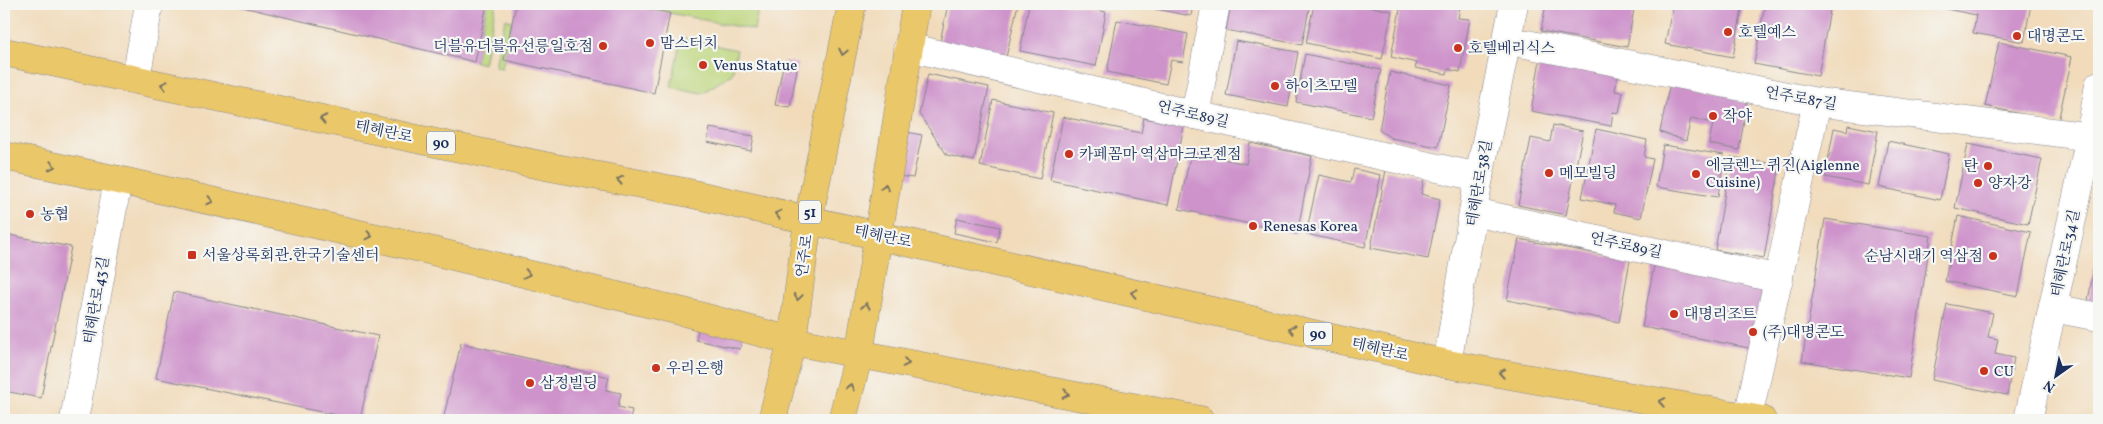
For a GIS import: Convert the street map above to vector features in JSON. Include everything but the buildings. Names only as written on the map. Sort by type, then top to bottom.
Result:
[{"type":"main road","name":"언주로","points":[[772,420],[792,341],[808,221],[852,4]]},
{"type":"main road","points":[[842,420],[859,354],[916,4]]},
{"type":"main road","name":"테헤란로","points":[[4,52],[545,166],[684,192],[1447,364],[1755,419]]},
{"type":"main road","points":[[4,156],[417,248],[688,313],[792,341],[1200,420]]},
{"type":"street","points":[[136,79],[149,4]]},
{"type":"street","points":[[1195,115],[1216,4]]},
{"type":"street","name":"테헤란로38길","points":[[1447,364],[1479,176],[1506,40],[1510,4]]},
{"type":"street","name":"언주로87길","points":[[1506,40],[1817,102],[2095,138]]},
{"type":"street","name":"언주로89길","points":[[908,47],[1195,115],[1479,176]]},
{"type":"street","name":"테헤란로34길","points":[[2028,420],[2053,308],[2095,138],[2099,85]]},
{"type":"street","points":[[1755,419],[1779,279],[1817,102]]},
{"type":"street","name":"테헤란로43길","points":[[74,420],[118,180]]},
{"type":"street","name":"언주로89길","points":[[1474,212],[1779,279]]},
{"type":"street","points":[[2053,308],[2099,318]]},
{"type":"green space","points":[[487,4],[496,4],[484,64],[475,62]]},
{"type":"green space","points":[[625,4],[735,4],[758,11],[754,30]]},
{"type":"green space","points":[[505,19],[512,21],[502,68],[495,66]]},
{"type":"green space","points":[[681,38],[737,50],[732,74],[702,93],[671,87]]},
{"type":"place","name":"호텔예스","points":[[1728,32]]},
{"type":"place","name":"대명콘도","points":[[2017,36]]},
{"type":"place","name":"맘스터치","points":[[650,43]]},
{"type":"place","name":"더블유더블유선릉일호점","points":[[603,46]]},
{"type":"place","name":"호텔베리식스","points":[[1458,48]]},
{"type":"place","name":"Venus Statue","points":[[703,65]]},
{"type":"place","name":"하이츠모텔","points":[[1275,86]]},
{"type":"place","name":"작야","points":[[1713,116]]},
{"type":"place","name":"카페꼼마 역삼마크로젠점","points":[[1069,154]]},
{"type":"place","name":"탄","points":[[1988,166]]},
{"type":"place","name":"메모빌딩","points":[[1549,173]]},
{"type":"place","name":"에글렌느 퀴진(Aiglenne Cuisine)","points":[[1696,174]]},
{"type":"place","name":"양자강","points":[[1978,183]]},
{"type":"place","name":"농협","points":[[30,214]]},
{"type":"place","name":"Renesas Korea","points":[[1253,226]]},
{"type":"place","name":"서울상록회관.한국기술센터","points":[[192,255]]},
{"type":"place","name":"순남시래기 역삼점","points":[[1993,256]]},
{"type":"place","name":"대명리조트","points":[[1674,314]]},
{"type":"place","name":"(주)대명콘도","points":[[1753,332]]},
{"type":"place","name":"우리은행","points":[[656,368]]},
{"type":"place","name":"CU","points":[[1984,371]]},
{"type":"place","name":"삼정빌딩","points":[[530,383]]}]
